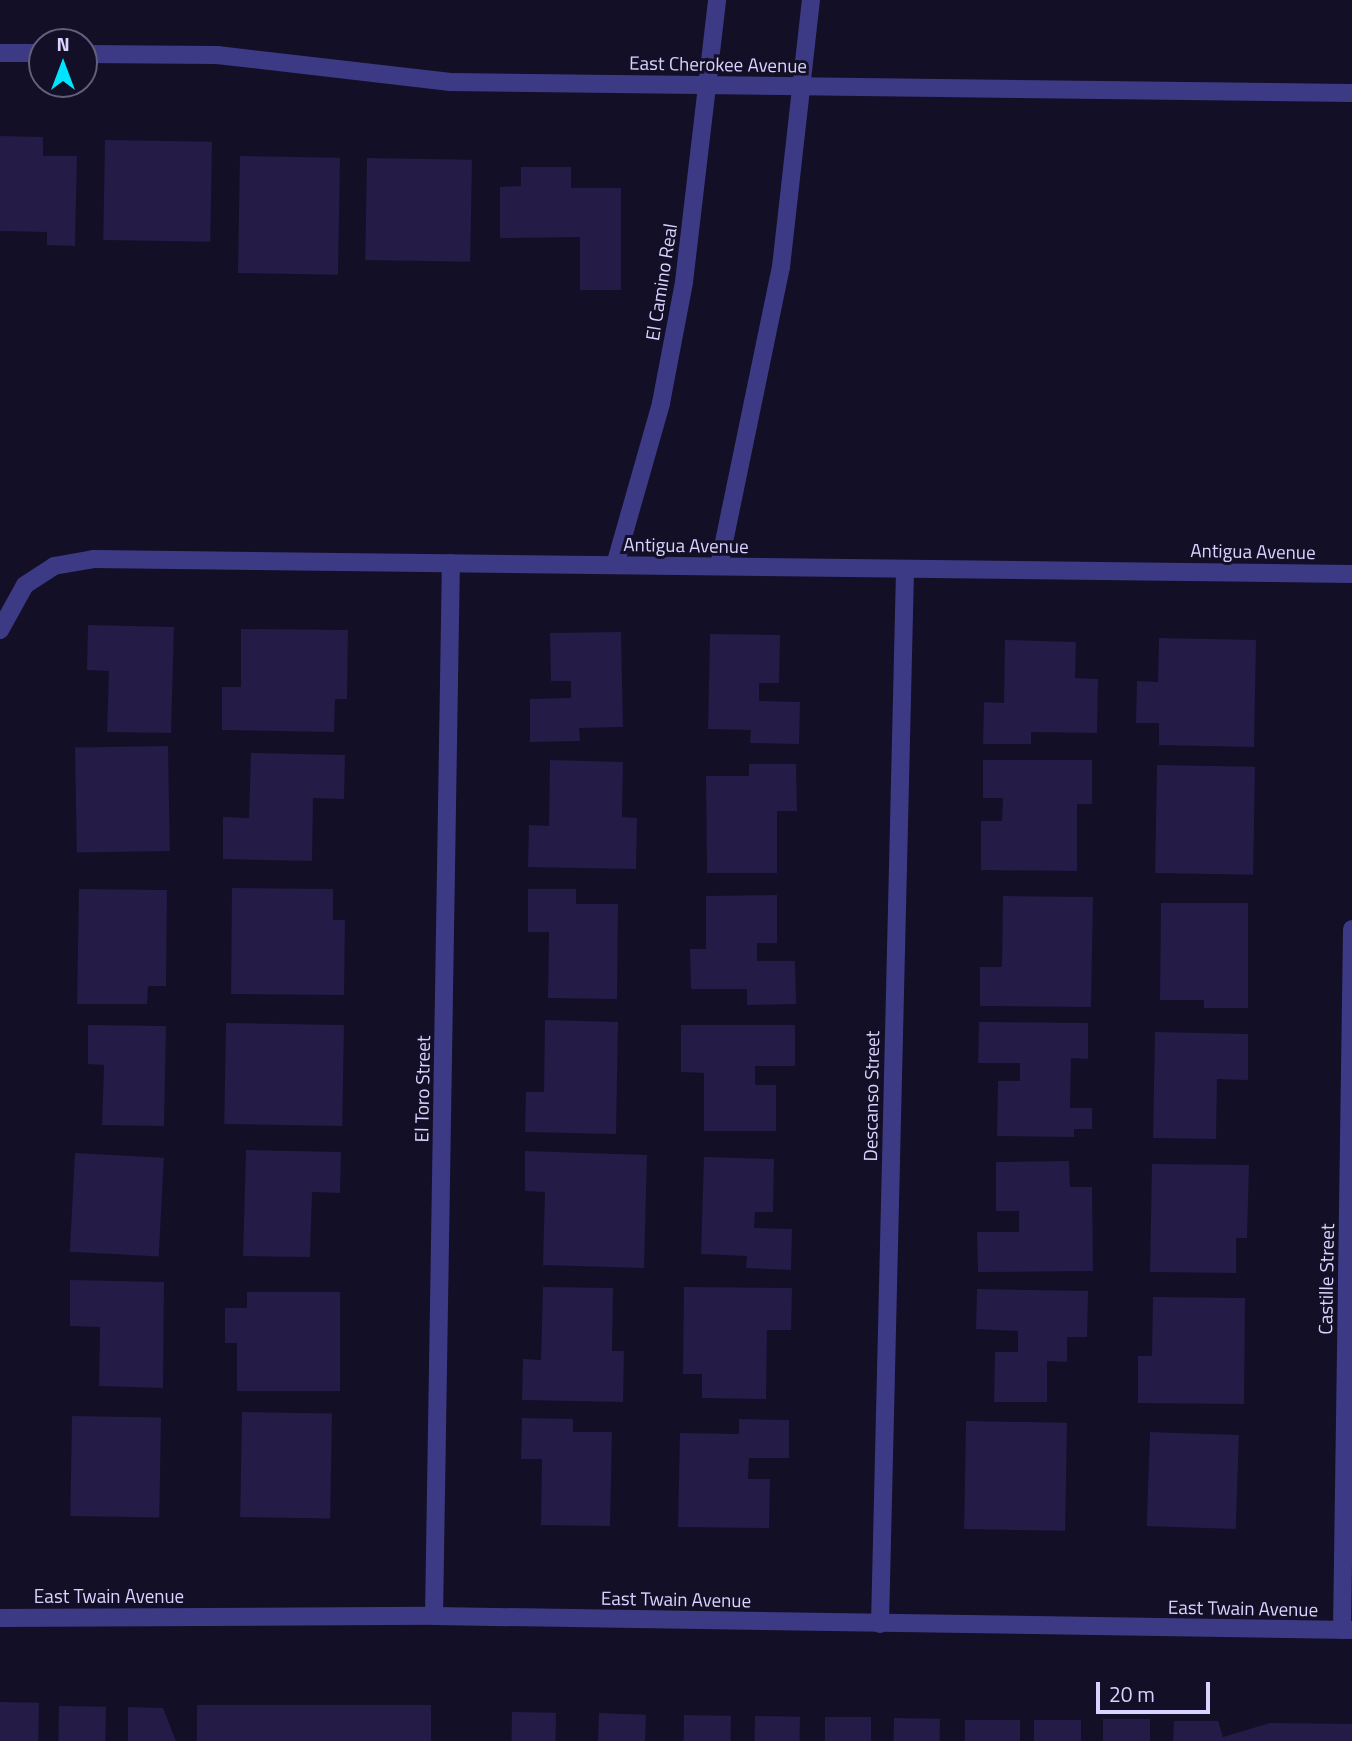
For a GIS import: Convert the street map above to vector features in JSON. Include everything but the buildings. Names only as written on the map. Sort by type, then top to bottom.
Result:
[{"type":"street","name":"El Camino Real","points":[[615,565],[666,376],[684,282],[717,0]]},
{"type":"street","points":[[719,566],[780,267],[811,0]]},
{"type":"street","points":[[0,53],[28,53]]},
{"type":"street","name":"East Cherokee Avenue","points":[[98,54],[217,55],[450,82],[1352,93]]},
{"type":"street","name":"Antigua Avenue","points":[[0,630],[25,585],[54,566],[93,559],[1352,574]]},
{"type":"street","name":"El Toro Street","points":[[434,1616],[451,564]]},
{"type":"street","name":"Descanso Street","points":[[880,1624],[905,569]]},
{"type":"street","name":"Castille Street","points":[[1347,1630],[1352,929]]},
{"type":"street","name":"East Twain Avenue","points":[[0,1618],[434,1616],[1347,1630]]}]
